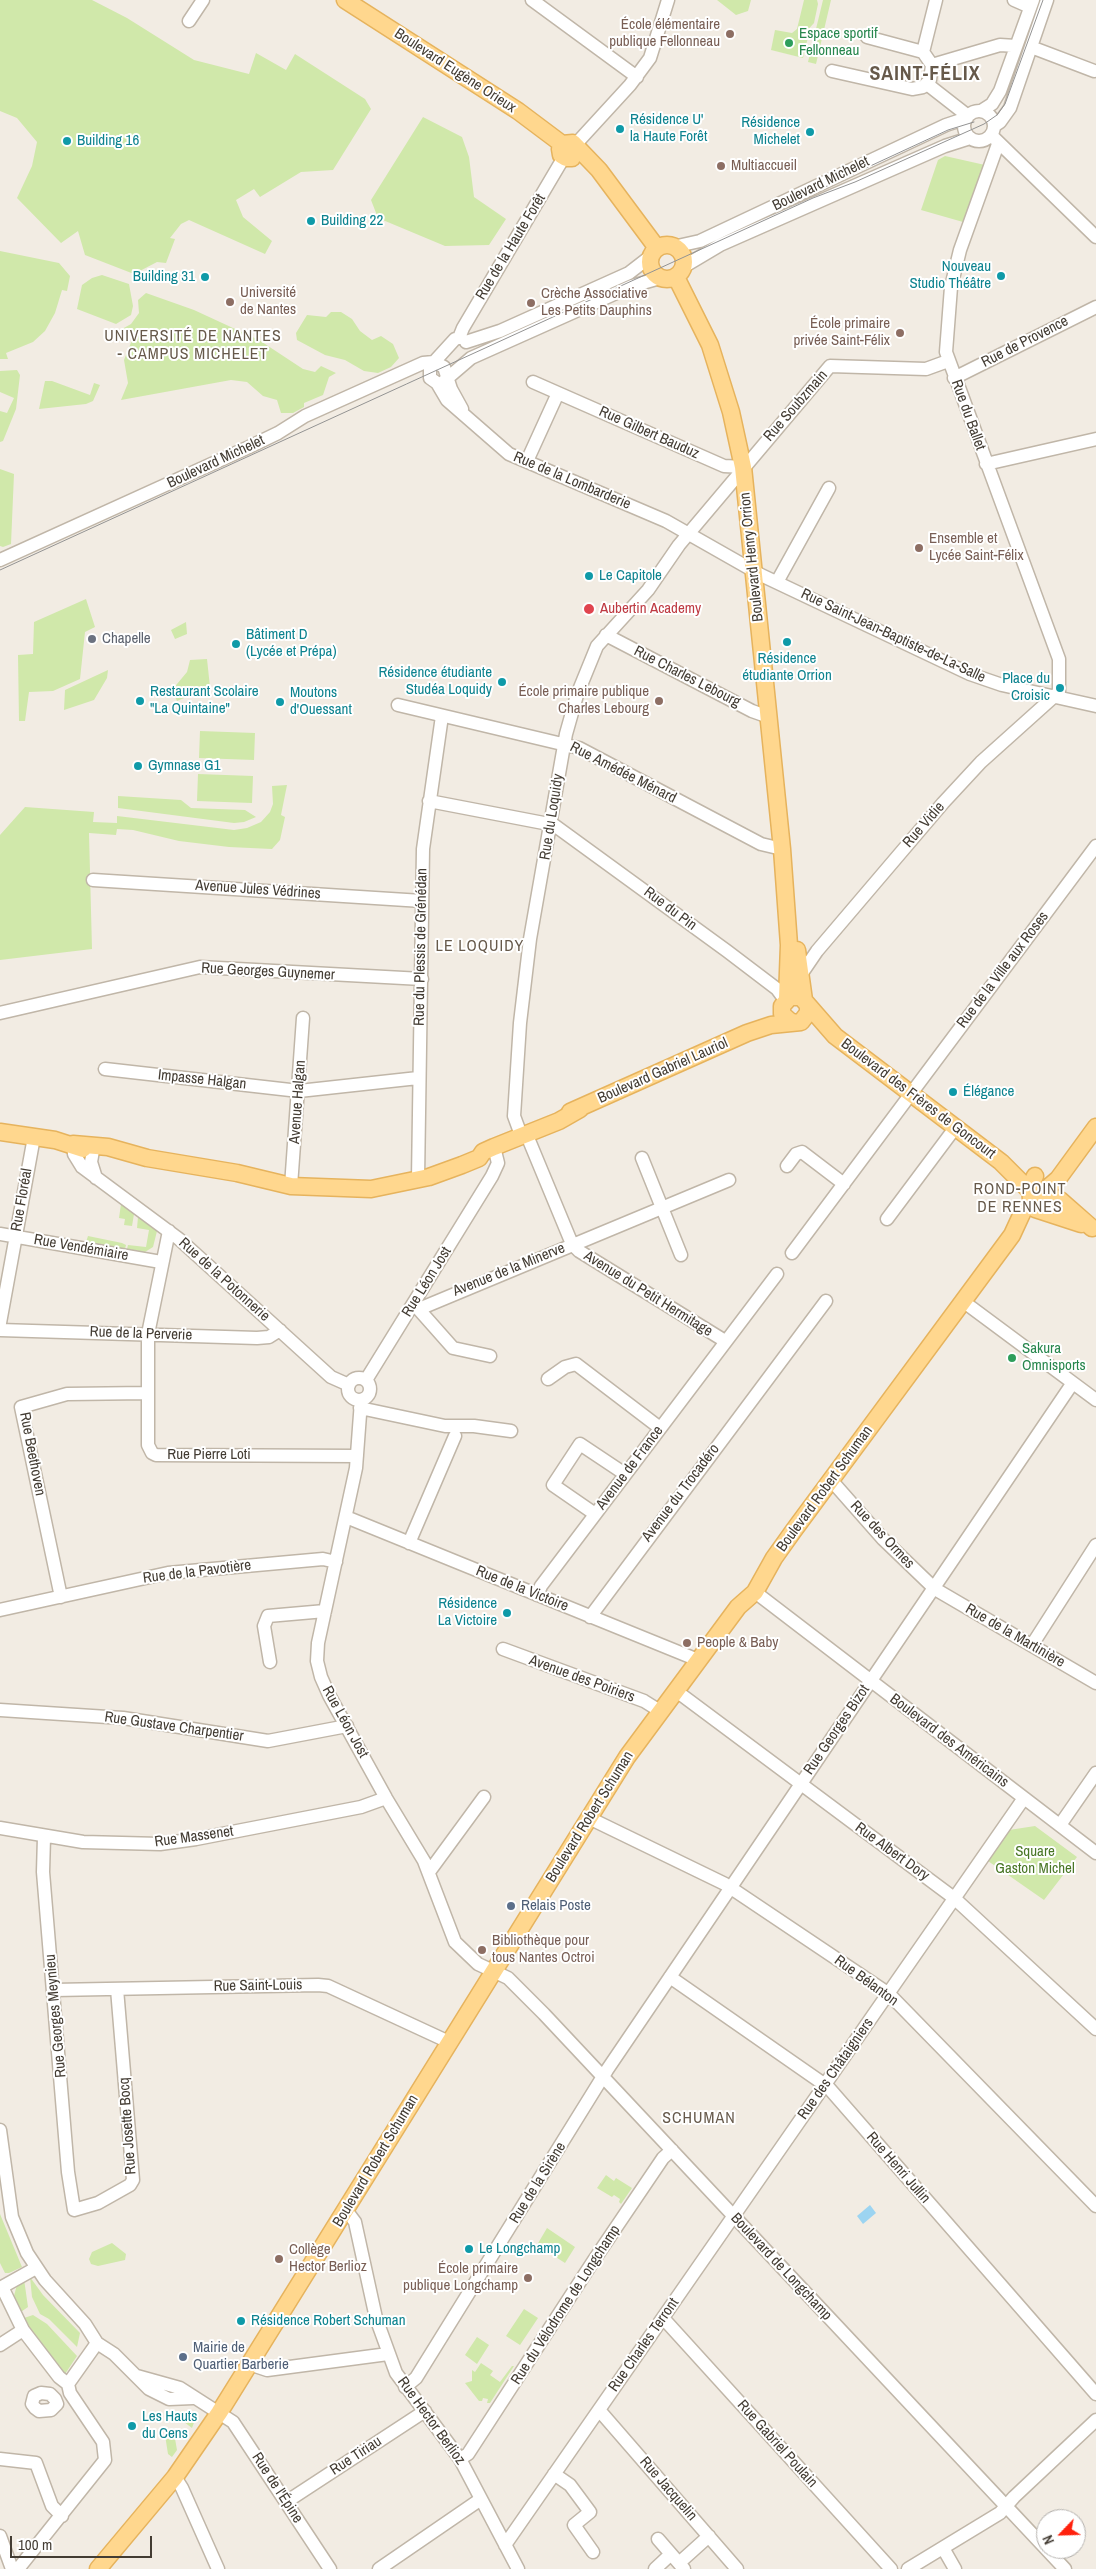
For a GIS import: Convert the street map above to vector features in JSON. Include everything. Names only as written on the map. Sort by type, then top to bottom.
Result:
[{"type":"main road","name":"Boulevard Eugène Orieux","points":[[349,1],[518,111],[599,170],[612,190],[660,250]]},
{"type":"main road","points":[[660,250],[682,255],[673,274],[651,270],[660,250]]},
{"type":"main road","name":"Boulevard Henry Orrion","points":[[673,274],[710,345],[731,412],[743,467],[752,570],[782,849],[789,951],[789,1011]]},
{"type":"main road","name":"Boulevard Henry Orrion","points":[[782,849],[790,882],[800,976],[806,1003]]},
{"type":"main road","points":[[798,996],[806,1003],[806,1017],[789,1011],[798,996]]},
{"type":"main road","name":"Boulevard des Frères de Goncourt","points":[[806,1003],[835,1036]]},
{"type":"main road","name":"Boulevard Gabriel Lauriol","points":[[0,1132],[316,1187],[366,1189],[418,1179],[472,1162],[489,1150],[524,1134],[533,1133],[580,1109],[747,1034],[789,1011]]},
{"type":"main road","name":"Boulevard des Frères de Goncourt","points":[[789,1011],[835,1036],[1041,1194],[1094,1229]]},
{"type":"main road","name":"Boulevard Robert Schuman","points":[[98,2569],[174,2477],[219,2413],[627,1757],[738,1607],[755,1592],[774,1558],[831,1480],[964,1302],[1041,1194],[1066,1170],[1096,1127]]},
{"type":"street","points":[[189,21],[203,0]]},
{"type":"street","points":[[532,0],[636,77]]},
{"type":"street","name":"Rue de la Haute Forêt","points":[[459,342],[463,328],[570,150],[636,77],[652,54],[668,0]]},
{"type":"street","points":[[923,52],[936,0]]},
{"type":"street","points":[[1014,0],[1031,3],[1000,90],[996,100],[981,111],[967,117],[964,128],[970,138],[980,141],[994,135],[1010,108],[1047,0]]},
{"type":"street","points":[[832,71],[912,89],[927,84],[932,75],[932,65],[923,52],[867,37]]},
{"type":"street","points":[[932,65],[1000,45],[1016,46]]},
{"type":"street","points":[[1031,47],[1094,71]]},
{"type":"street","points":[[927,84],[967,117]]},
{"type":"street","points":[[981,111],[990,116],[994,135],[1096,237]]},
{"type":"street","name":"Boulevard Michelet","points":[[0,560],[257,444],[305,416],[410,368],[432,363],[459,342],[500,331],[629,273],[660,250],[700,241],[946,125],[967,117]]},
{"type":"street","name":"Rue du Ballet","points":[[994,135],[953,278],[946,352],[1058,659],[1060,681],[1056,697]]},
{"type":"street","name":"Boulevard Michelet","points":[[442,381],[469,360],[632,286],[673,274],[720,245],[945,146],[970,138]]},
{"type":"street","name":"Rue de Provence","points":[[954,378],[1096,306]]},
{"type":"street","points":[[459,342],[471,349],[469,360]]},
{"type":"street","name":"Rue Soubzmain","points":[[743,467],[830,366],[926,369],[948,361]]},
{"type":"street","name":"Rue de la Lombarderie","points":[[432,363],[430,378],[442,381],[447,400],[500,448],[527,462],[666,521],[752,570]]},
{"type":"street","name":"Rue Gilbert Bauduz","points":[[534,382],[724,466],[743,467]]},
{"type":"street","points":[[527,462],[558,393]]},
{"type":"street","points":[[986,464],[1096,439]]},
{"type":"street","name":"Rue du Loquidy","points":[[572,1244],[524,1134],[514,1116],[520,1023],[530,939],[564,743],[577,695],[596,646],[648,590],[689,534],[743,467]]},
{"type":"street","points":[[778,582],[830,488]]},
{"type":"street","name":"Rue Saint-Jean-Baptiste-de-La-Salle","points":[[752,570],[970,674],[1056,697]]},
{"type":"street","name":"Rue Charles Lebourg","points":[[606,635],[752,711],[769,717]]},
{"type":"street","points":[[1056,697],[1093,706]]},
{"type":"street","name":"Rue Vidie","points":[[800,976],[817,951],[962,782],[1039,708],[1056,697]]},
{"type":"street","name":"Rue Amédée Ménard","points":[[398,705],[579,748],[761,844],[782,849]]},
{"type":"street","name":"Rue du Plessis de Grénédan","points":[[418,1179],[418,1078],[422,979],[424,837],[442,716]]},
{"type":"street","name":"Rue du Pin","points":[[429,801],[550,824],[578,840],[777,989],[789,1011]]},
{"type":"street","name":"Rue de la Ville aux Roses","points":[[792,1253],[1096,846]]},
{"type":"street","name":"Avenue Jules Védrines","points":[[93,880],[422,901]]},
{"type":"street","points":[[797,951],[806,955],[817,951]]},
{"type":"street","name":"Rue Georges Guynemer","points":[[0,1013],[200,967],[422,979]]},
{"type":"street","name":"Avenue Halgan","points":[[291,1183],[303,1018]]},
{"type":"street","name":"Impasse Halgan","points":[[105,1069],[299,1091],[418,1078]]},
{"type":"street","points":[[886,1219],[955,1128]]},
{"type":"street","name":"Rue Floréal","points":[[0,1323],[34,1137]]},
{"type":"street","name":"Rue de la Potonnerie","points":[[73,1144],[76,1159],[82,1167],[169,1231],[331,1377],[349,1385]]},
{"type":"street","points":[[93,1148],[92,1168],[96,1178]]},
{"type":"street","name":"Rue Léon Jost","points":[[366,1380],[416,1307],[487,1183],[489,1150]]},
{"type":"street","points":[[787,1166],[796,1154],[802,1152],[844,1184]]},
{"type":"street","points":[[642,1158],[681,1255]]},
{"type":"street","name":"Avenue de la Minerve","points":[[416,1307],[729,1180]]},
{"type":"street","name":"Rue Pierre Loti","points":[[169,1231],[161,1262],[148,1334],[149,1450],[156,1455],[357,1456]]},
{"type":"street","name":"Rue Vendémiaire","points":[[0,1234],[161,1262]]},
{"type":"street","name":"Avenue du Petit Hermitage","points":[[572,1244],[578,1251],[725,1342]]},
{"type":"street","name":"Avenue de France","points":[[537,1595],[541,1586],[777,1274]]},
{"type":"street","name":"Avenue du Trocadéro","points":[[590,1617],[826,1301]]},
{"type":"street","points":[[964,1302],[1096,1400]]},
{"type":"street","points":[[416,1307],[453,1348],[490,1356]]},
{"type":"street","name":"Rue de la Perverie","points":[[0,1330],[257,1338],[269,1337],[280,1330]]},
{"type":"street","points":[[548,1379],[565,1367],[576,1364],[660,1428]]},
{"type":"street","points":[[360,1404],[370,1393],[371,1387],[366,1380],[356,1379],[349,1385],[351,1397],[360,1404],[445,1426],[474,1426],[511,1432]]},
{"type":"street","name":"Rue Georges Bizot","points":[[603,2077],[1072,1384]]},
{"type":"street","name":"Rue Beethoven","points":[[61,1597],[21,1407],[67,1394],[148,1393]]},
{"type":"street","name":"Rue Léon Jost","points":[[360,1404],[357,1456],[346,1517],[318,1643],[317,1660],[325,1687],[429,1872],[455,1942],[469,1958],[493,1971]]},
{"type":"street","points":[[409,1543],[454,1436]]},
{"type":"street","points":[[595,1514],[553,1485],[580,1444],[625,1474]]},
{"type":"street","name":"Rue des Ormes","points":[[831,1480],[883,1539],[935,1589]]},
{"type":"street","name":"Rue de la Victoire","points":[[346,1517],[698,1660]]},
{"type":"street","points":[[1032,1645],[1096,1545]]},
{"type":"street","name":"Rue de la Pavotière","points":[[0,1610],[168,1573],[323,1559],[336,1562]]},
{"type":"street","name":"Rue de la Martinière","points":[[935,1589],[1096,1683]]},
{"type":"street","name":"Boulevard des Américains","points":[[755,1592],[1096,1853]]},
{"type":"street","points":[[270,1662],[264,1626],[268,1616],[325,1611]]},
{"type":"street","name":"Avenue des Poiriers","points":[[503,1649],[644,1701],[660,1712]]},
{"type":"street","name":"Rue Albert Dory","points":[[675,1690],[954,1898],[1096,2029]]},
{"type":"street","name":"Rue Gustave Charpentier","points":[[0,1710],[122,1718],[268,1741],[347,1726]]},
{"type":"street","points":[[1060,1825],[1096,1773]]},
{"type":"street","points":[[429,1872],[484,1797]]},
{"type":"street","name":"Rue Massenet","points":[[0,1828],[44,1837],[107,1844],[178,1842],[367,1806],[386,1798]]},
{"type":"street","name":"Rue des Châtaigniers","points":[[734,2216],[1024,1798]]},
{"type":"street","name":"Rue Bélanton","points":[[589,1818],[730,1888],[888,1994],[1096,2206]]},
{"type":"street","name":"Rue Georges Meynieu","points":[[44,1837],[42,1858],[71,2194]]},
{"type":"street","name":"Boulevard de Longchamp","points":[[493,1971],[508,1978],[526,1995],[1065,2569]]},
{"type":"street","name":"Rue Henri Jullin","points":[[670,1977],[825,2085],[1096,2394]]},
{"type":"street","name":"Rue Saint-Louis","points":[[54,1990],[318,1984],[328,1986],[449,2042]]},
{"type":"street","name":"Rue Josette Bocq","points":[[71,2194],[74,2210],[82,2209],[98,2203],[130,2185],[133,2180],[117,1989]]},
{"type":"street","name":"Rue de la Sirène","points":[[405,2387],[416,2378],[603,2077]]},
{"type":"street","points":[[0,2130],[12,2217],[36,2268],[85,2324],[97,2343],[69,2388],[55,2399]]},
{"type":"street","name":"Rue du Vélodrome de Longchamp","points":[[460,2459],[468,2454],[594,2260],[663,2158],[672,2150]]},
{"type":"street","name":"Rue Hector Berlioz","points":[[346,2210],[355,2222],[358,2232],[376,2318],[388,2354],[405,2387],[460,2459],[518,2569]]},
{"type":"street","name":"Rue Charles Terront","points":[[505,2545],[734,2216]]},
{"type":"street","points":[[18,2569],[102,2467],[106,2457],[101,2438],[69,2388],[24,2330],[1,2286],[36,2268]]},
{"type":"street","name":"Rue Gabriel Poulain","points":[[663,2318],[891,2569]]},
{"type":"street","points":[[0,2346],[24,2330]]},
{"type":"street","name":"Rue de l'Épine","points":[[97,2343],[114,2354],[137,2376],[170,2384],[233,2422],[330,2569]]},
{"type":"street","points":[[249,2364],[267,2370],[388,2354]]},
{"type":"street","name":"Rue Jacquelin","points":[[598,2410],[737,2569]]},
{"type":"street","name":"Rue Tiriau","points":[[286,2502],[425,2411]]},
{"type":"street","points":[[908,2569],[992,2518],[1096,2420]]},
{"type":"street","points":[[0,2460],[36,2463],[52,2506],[62,2516]]},
{"type":"street","points":[[554,2474],[570,2485],[590,2512],[574,2525],[593,2552]]},
{"type":"street","points":[[174,2477],[182,2488],[218,2569]]},
{"type":"street","points":[[379,2569],[481,2499]]},
{"type":"street","points":[[0,2536],[12,2569]]},
{"type":"street","points":[[655,2569],[678,2562],[709,2536]]},
{"type":"street","points":[[658,2538],[678,2562]]},
{"type":"street","points":[[943,2548],[955,2569]]},
{"type":"green space","points":[[0,0],[92,0],[127,18],[194,60],[249,74],[256,53],[286,70],[295,54],[365,99],[371,109],[333,170],[301,172],[260,197],[254,189],[236,200],[243,217],[272,241],[265,254],[189,220],[181,224],[170,238],[175,239],[166,263],[157,262],[134,274],[85,255],[78,231],[61,243],[17,198],[32,166],[37,142],[17,118],[0,111]]},
{"type":"green space","points":[[717,0],[751,0],[748,11],[736,15]]},
{"type":"green space","name":"Espace sportif Fellonneau","points":[[804,0],[817,0],[818,4],[814,23],[804,34],[808,37],[803,58],[771,50],[775,30],[792,33],[797,29]]},
{"type":"green space","points":[[823,0],[831,0],[816,64],[808,62]]},
{"type":"green space","points":[[423,117],[462,137],[469,157],[474,197],[506,219],[489,245],[445,246],[378,218],[371,200]]},
{"type":"green space","points":[[945,156],[985,165],[963,222],[921,210],[938,160]]},
{"type":"green space","points":[[0,251],[59,263],[70,276],[67,291],[62,290],[55,313],[45,331],[33,342],[6,353],[8,359],[0,359]]},
{"type":"green space","points":[[102,275],[129,284],[133,306],[131,315],[116,324],[77,309],[82,285],[92,278]]},
{"type":"green space","points":[[146,293],[194,310],[259,340],[303,369],[315,372],[321,366],[336,373],[329,377],[323,395],[304,403],[304,407],[293,413],[281,413],[277,400],[263,396],[247,382],[231,380],[121,400],[128,383],[124,360],[134,335],[122,329],[131,324],[139,313],[138,300]]},
{"type":"green space","points":[[331,312],[341,312],[352,319],[360,331],[372,340],[381,336],[393,344],[399,358],[391,367],[378,373],[364,371],[345,360],[325,355],[297,340],[296,333],[307,315],[326,317]]},
{"type":"green space","points":[[17,370],[20,375],[16,409],[3,441],[0,442],[0,411],[7,413],[14,398],[0,392],[0,371]]},
{"type":"green space","points":[[45,381],[52,381],[90,395],[94,383],[100,385],[93,401],[86,404],[39,409]]},
{"type":"green space","points":[[0,469],[14,474],[11,544],[3,547],[0,546]]},
{"type":"green space","points":[[86,599],[95,627],[85,632],[80,679],[53,691],[29,692],[25,721],[19,721],[18,655],[33,654],[34,622]]},
{"type":"green space","points":[[186,622],[187,634],[175,639],[171,630]]},
{"type":"green space","points":[[207,659],[210,687],[177,701],[172,690],[187,672],[190,660]]},
{"type":"green space","points":[[108,670],[107,678],[94,700],[64,710],[65,690]]},
{"type":"green space","points":[[200,731],[255,733],[254,760],[199,758]]},
{"type":"green space","points":[[198,774],[253,776],[252,803],[197,801]]},
{"type":"green space","points":[[287,785],[281,815],[285,817],[280,840],[272,849],[229,847],[179,841],[133,830],[117,829],[116,835],[89,833],[92,949],[0,960],[0,835],[25,807],[94,812],[93,822],[117,823],[117,816],[234,830],[247,828],[261,822],[270,812],[273,804],[272,786]]},
{"type":"green space","points":[[118,796],[181,800],[191,808],[245,810],[256,817],[244,822],[234,823],[118,808]]},
{"type":"green space","points":[[121,1204],[134,1214],[132,1226],[124,1225],[125,1219],[119,1218]]},
{"type":"green space","points":[[138,1217],[157,1231],[153,1247],[145,1252],[127,1249],[128,1245],[146,1247],[149,1230],[137,1228]]},
{"type":"green space","points":[[88,1236],[122,1243],[126,1245],[125,1249],[86,1242]]},
{"type":"green space","name":"Square Gaston Michel","points":[[1035,1826],[1077,1857],[1044,1900],[988,1861],[1009,1830]]},
{"type":"green space","points":[[606,2175],[614,2181],[616,2178],[632,2188],[621,2204],[619,2202],[620,2199],[614,2195],[612,2197],[597,2188]]},
{"type":"green space","points":[[0,2214],[22,2267],[9,2273],[5,2273],[0,2263]]},
{"type":"green space","points":[[547,2228],[575,2247],[565,2263],[537,2245]]},
{"type":"green space","points":[[112,2243],[126,2254],[125,2260],[98,2266],[91,2264],[89,2259],[92,2252]]},
{"type":"green space","points":[[30,2277],[43,2295],[80,2333],[77,2347],[49,2319],[40,2314],[32,2297]]},
{"type":"green space","points":[[24,2279],[28,2307],[18,2314],[12,2303],[18,2281]]},
{"type":"green space","points":[[524,2309],[538,2318],[520,2345],[506,2336]]},
{"type":"green space","points":[[33,2315],[47,2324],[77,2356],[65,2374],[61,2373],[21,2319]]},
{"type":"green space","points":[[477,2337],[489,2345],[477,2364],[465,2355]]},
{"type":"green space","points":[[481,2363],[493,2371],[490,2375],[500,2382],[512,2366],[514,2366],[490,2403],[487,2403],[488,2399],[483,2398],[482,2401],[479,2401],[465,2383],[472,2381],[472,2370],[475,2372]]},
{"type":"green space","points":[[180,2411],[189,2412],[193,2415],[195,2420],[192,2428],[180,2419]]},
{"type":"green space","points":[[174,2433],[177,2450],[172,2457],[168,2454],[165,2435]]},
{"type":"water","points":[[870,2205],[876,2213],[863,2224],[857,2216]]},
{"type":"tram line","points":[[0,570],[813,198],[855,182],[984,124],[997,115],[1005,104],[1043,0]]},
{"type":"tram line","points":[[825,187],[948,130],[974,122]]},
{"type":"place","name":"École élémentaire publique Fellonneau","points":[[730,34]]},
{"type":"place","name":"Espace sportif Fellonneau","points":[[789,43]]},
{"type":"place","name":"Résidence U' la Haute Forêt","points":[[620,129]]},
{"type":"place","name":"Résidence Michelet","points":[[810,132]]},
{"type":"place","name":"Building 16","points":[[67,141]]},
{"type":"place","name":"Multiaccueil","points":[[721,166]]},
{"type":"place","name":"Building 22","points":[[311,221]]},
{"type":"place","name":"Nouveau Studio Théâtre","points":[[1001,276]]},
{"type":"place","name":"Building 31","points":[[205,277]]},
{"type":"place","name":"Université de Nantes","points":[[230,302]]},
{"type":"place","name":"Crèche Associative Les Petits Dauphins","points":[[531,303]]},
{"type":"place","name":"École primaire privée Saint-Félix","points":[[900,333]]},
{"type":"place","name":"Ensemble et Lycée Saint-Félix","points":[[919,548]]},
{"type":"place","name":"Le Capitole","points":[[589,576]]},
{"type":"place","name":"Aubertin Academy","points":[[589,609]]},
{"type":"place","name":"Chapelle","points":[[92,639]]},
{"type":"place","name":"Résidence étudiante Orrion","points":[[787,642]]},
{"type":"place","name":"Bâtiment D (Lycée et Prépa)","points":[[236,644]]},
{"type":"place","name":"Résidence étudiante Studéa Loquidy","points":[[502,682]]},
{"type":"place","name":"Place du Croisic","points":[[1060,688]]},
{"type":"place","name":"Restaurant Scolaire \"La Quintaine\"","points":[[140,701]]},
{"type":"place","name":"École primaire publique Charles Lebourg","points":[[659,701]]},
{"type":"place","name":"Moutons d'Ouessant","points":[[280,702]]},
{"type":"place","name":"Gymnase G1","points":[[138,766]]},
{"type":"place","name":"Élégance","points":[[953,1092]]},
{"type":"place","name":"Sakura Omnisports","points":[[1012,1358]]},
{"type":"place","name":"Résidence La Victoire","points":[[507,1613]]},
{"type":"place","name":"People & Baby","points":[[687,1643]]},
{"type":"place","name":"Relais Poste","points":[[511,1906]]},
{"type":"place","name":"Bibliothèque pour tous Nantes Octroi","points":[[482,1950]]},
{"type":"place","name":"Le Longchamp","points":[[469,2249]]},
{"type":"place","name":"Collège Hector Berlioz","points":[[279,2259]]},
{"type":"place","name":"École primaire publique Longchamp","points":[[528,2278]]},
{"type":"place","name":"Résidence Robert Schuman","points":[[241,2321]]},
{"type":"place","name":"Mairie de Quartier Barberie","points":[[183,2357]]},
{"type":"place","name":"Les Hauts du Cens","points":[[132,2426]]},
{"type":"district","name":"SAINT-FÉLIX","points":[[925,75]]},
{"type":"district","name":"UNIVERSITÉ DE NANTES - CAMPUS MICHELET","points":[[193,346]]},
{"type":"district","name":"LE LOQUIDY","points":[[480,947]]},
{"type":"district","name":"ROND-POINT DE RENNES","points":[[1020,1199]]},
{"type":"district","name":"SCHUMAN","points":[[699,2119]]}]
